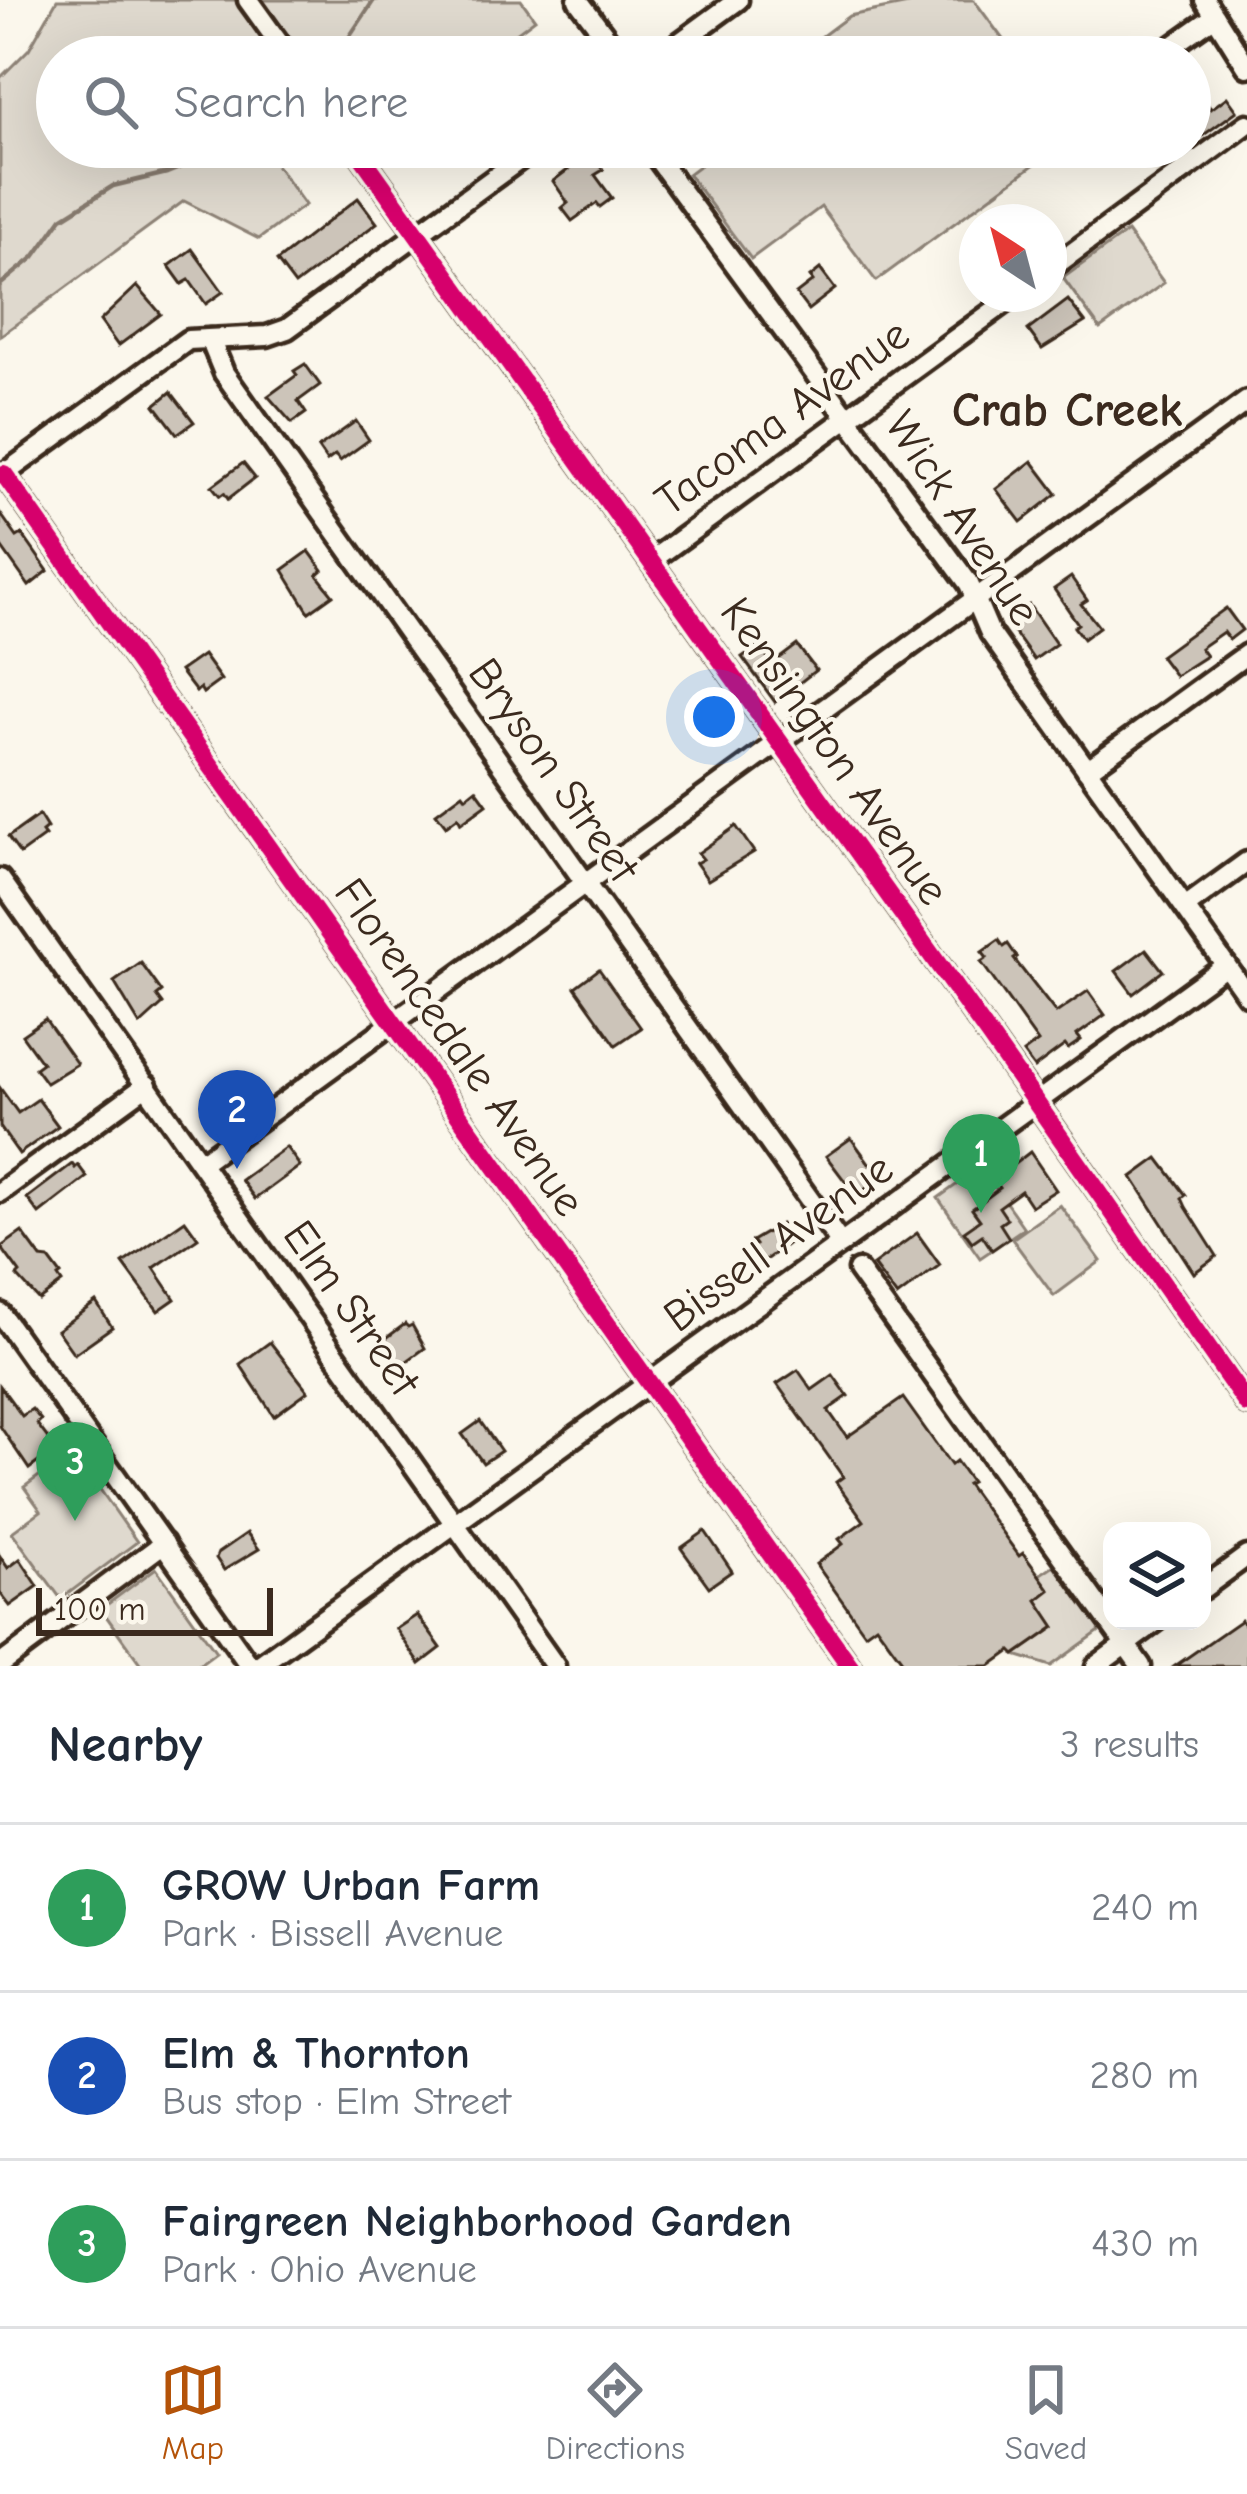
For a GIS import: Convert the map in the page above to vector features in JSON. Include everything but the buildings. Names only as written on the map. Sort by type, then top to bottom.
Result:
[{"type":"street","points":[[248,0],[275,36]]},
{"type":"street","points":[[578,0],[605,36]]},
{"type":"street","points":[[689,36],[738,0]]},
{"type":"street","points":[[1180,36],[1210,8],[1247,68]]},
{"type":"street","points":[[1211,151],[1247,124]]},
{"type":"street","name":"Kensington Avenue","points":[[370,168],[1247,1405]]},
{"type":"street","points":[[2,475],[188,340],[277,335],[509,168]]},
{"type":"street","name":"Wick Avenue","points":[[666,168],[969,584],[990,633],[1247,995]]},
{"type":"street","points":[[1067,257],[1187,168]]},
{"type":"street","name":"Tacoma Avenue","points":[[652,560],[991,312]]},
{"type":"street","name":"Bryson Street","points":[[210,339],[224,373],[842,1244]]},
{"type":"street","points":[[202,1162],[1247,401]]},
{"type":"street","name":"Florencedale Avenue","points":[[2,475],[850,1666]]},
{"type":"street","points":[[1087,770],[1247,653]]},
{"type":"street","points":[[1185,908],[1247,862]]},
{"type":"street","name":"Elm Street","points":[[0,879],[555,1666]]},
{"type":"street","name":"Bissell Avenue","points":[[254,1666],[1226,965]]},
{"type":"street","points":[[0,1192],[147,1085]]},
{"type":"street","points":[[858,1270],[1141,1666]]},
{"type":"street","points":[[3,1323],[254,1666]]},
{"type":"street","points":[[0,1665],[164,1543]]},
{"type":"street","points":[[1211,1582],[1247,1556]]},
{"type":"street","points":[[1096,1666],[1145,1630]]},
{"type":"shaded area","points":[[57,0],[521,0],[535,19],[512,36],[36,36]]},
{"type":"shaded area","points":[[928,0],[974,0],[1001,36],[822,36],[849,16]]},
{"type":"shaded area","points":[[36,37],[36,168],[278,168],[305,205],[259,239],[184,201],[0,336],[0,78]]},
{"type":"shaded area","points":[[696,168],[1029,168],[981,204],[959,204],[959,220],[876,281],[821,207],[751,259],[688,174]]},
{"type":"shaded area","points":[[1127,232],[1164,283],[1100,329],[1067,284],[1067,275]]},
{"type":"shaded area","points":[[981,1167],[1024,1228],[980,1258],[938,1198]]},
{"type":"shaded area","points":[[1060,1205],[1101,1261],[1054,1296],[1012,1239]]},
{"type":"shaded area","points":[[73,1451],[137,1542],[61,1599],[12,1532],[41,1511],[24,1487]]},
{"type":"shaded area","points":[[1054,1565],[1101,1630],[1051,1666],[1015,1655],[1055,1627],[1037,1600],[1039,1575]]},
{"type":"shaded area","points":[[156,1568],[216,1652],[197,1666],[142,1666],[101,1609]]},
{"type":"waterway","points":[[350,36],[374,0]]},
{"type":"waterway","points":[[0,285],[34,257],[62,218],[113,186],[179,168]]},
{"type":"cycle path","points":[[370,168],[1247,1404]]},
{"type":"cycle path","points":[[4,474],[850,1666]]},
{"type":"place","name":"Elm & Thornton","points":[[237,1169]]},
{"type":"place","name":"GROW Urban Farm","points":[[981,1213]]},
{"type":"place","name":"Fairgreen Neighborhood Garden","points":[[75,1521]]},
{"type":"district","name":"Crab Creek","points":[[1067,410]]}]
